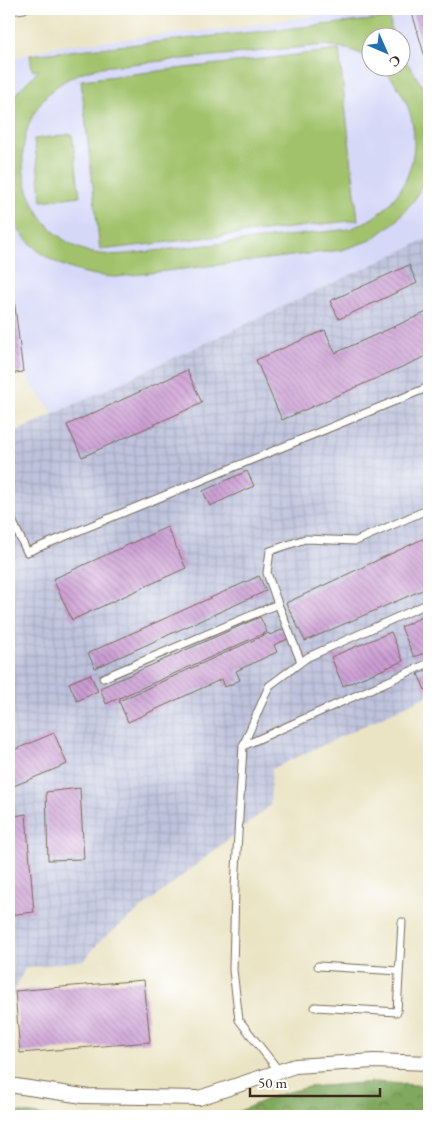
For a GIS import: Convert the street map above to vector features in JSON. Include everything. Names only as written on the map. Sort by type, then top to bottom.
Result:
[{"type":"street","points":[[9,1085],[83,1096],[199,1098],[295,1066],[374,1061],[429,1063]]},
{"type":"lane","points":[[9,11],[24,9]]},
{"type":"lane","points":[[9,514],[27,552],[429,386]]},
{"type":"lane","points":[[301,662],[267,573],[270,551],[305,539],[356,541],[429,509]]},
{"type":"lane","points":[[279,1071],[239,1020],[236,1000],[233,970],[235,887],[243,746],[269,686],[308,657],[429,603]]},
{"type":"lane","points":[[103,678],[278,604]]},
{"type":"lane","points":[[243,746],[429,663]]},
{"type":"lane","points":[[315,1007],[397,1012],[402,922]]},
{"type":"lane","points":[[318,966],[399,971]]},
{"type":"shaded area","points":[[358,9],[429,9],[429,238],[54,414],[23,373],[9,374],[9,60],[56,46],[232,28]]},
{"type":"shaded area","points":[[429,238],[429,695],[272,769],[270,806],[99,942],[85,960],[25,968],[9,1002],[9,435]]},
{"type":"green space","points":[[390,18],[391,28],[360,28],[360,54],[348,49],[325,45],[101,67],[70,78],[53,89],[36,109],[27,132],[23,156],[25,180],[33,203],[47,224],[65,241],[89,252],[98,254],[127,254],[350,229],[371,219],[391,202],[403,184],[411,165],[414,144],[413,124],[407,104],[390,78],[410,78],[410,67],[421,84],[429,106],[428,172],[415,199],[395,222],[371,240],[342,250],[116,277],[68,268],[40,252],[29,242],[9,214],[9,106],[20,89],[39,70],[32,70],[30,55]]},
{"type":"green space","points":[[339,50],[358,220],[100,250],[81,80]]},
{"type":"green space","points":[[72,134],[80,196],[42,201],[34,139]]},
{"type":"green space","points":[[376,1082],[429,1086],[429,1116],[228,1116],[274,1096],[308,1087]]},
{"type":"green space","points":[[9,1111],[47,1116],[9,1116]]},
{"type":"building","points":[[411,9],[429,9],[429,71]]},
{"type":"building","points":[[409,265],[417,283],[339,319],[330,301]]},
{"type":"building","points":[[12,282],[23,372],[9,374],[9,283]]},
{"type":"building","points":[[429,311],[429,355],[282,420],[256,360],[325,330],[335,353]]},
{"type":"building","points":[[187,370],[202,403],[82,457],[67,425]]},
{"type":"building","points":[[247,471],[254,486],[210,506],[203,491]]},
{"type":"building","points":[[167,527],[186,568],[72,620],[53,579]]},
{"type":"building","points":[[429,536],[429,587],[305,641],[286,603]]},
{"type":"building","points":[[259,576],[266,591],[95,668],[88,653]]},
{"type":"building","points":[[424,616],[429,627],[429,651],[414,657],[401,627]]},
{"type":"building","points":[[260,617],[267,632],[106,704],[100,688]]},
{"type":"building","points":[[284,629],[288,639],[274,645],[277,652],[236,671],[240,680],[225,687],[222,679],[128,722],[119,701],[269,633],[270,635]]},
{"type":"building","points":[[391,632],[403,661],[343,686],[331,657]]},
{"type":"building","points":[[429,669],[429,688],[425,690],[418,674]]},
{"type":"building","points":[[90,674],[98,691],[77,701],[69,683]]},
{"type":"building","points":[[54,733],[67,764],[9,788],[9,752]]},
{"type":"building","points":[[80,788],[84,859],[48,860],[46,792]]},
{"type":"building","points":[[26,814],[34,912],[9,915],[9,817]]},
{"type":"building","points":[[144,980],[150,1042],[20,1053],[15,991]]}]
